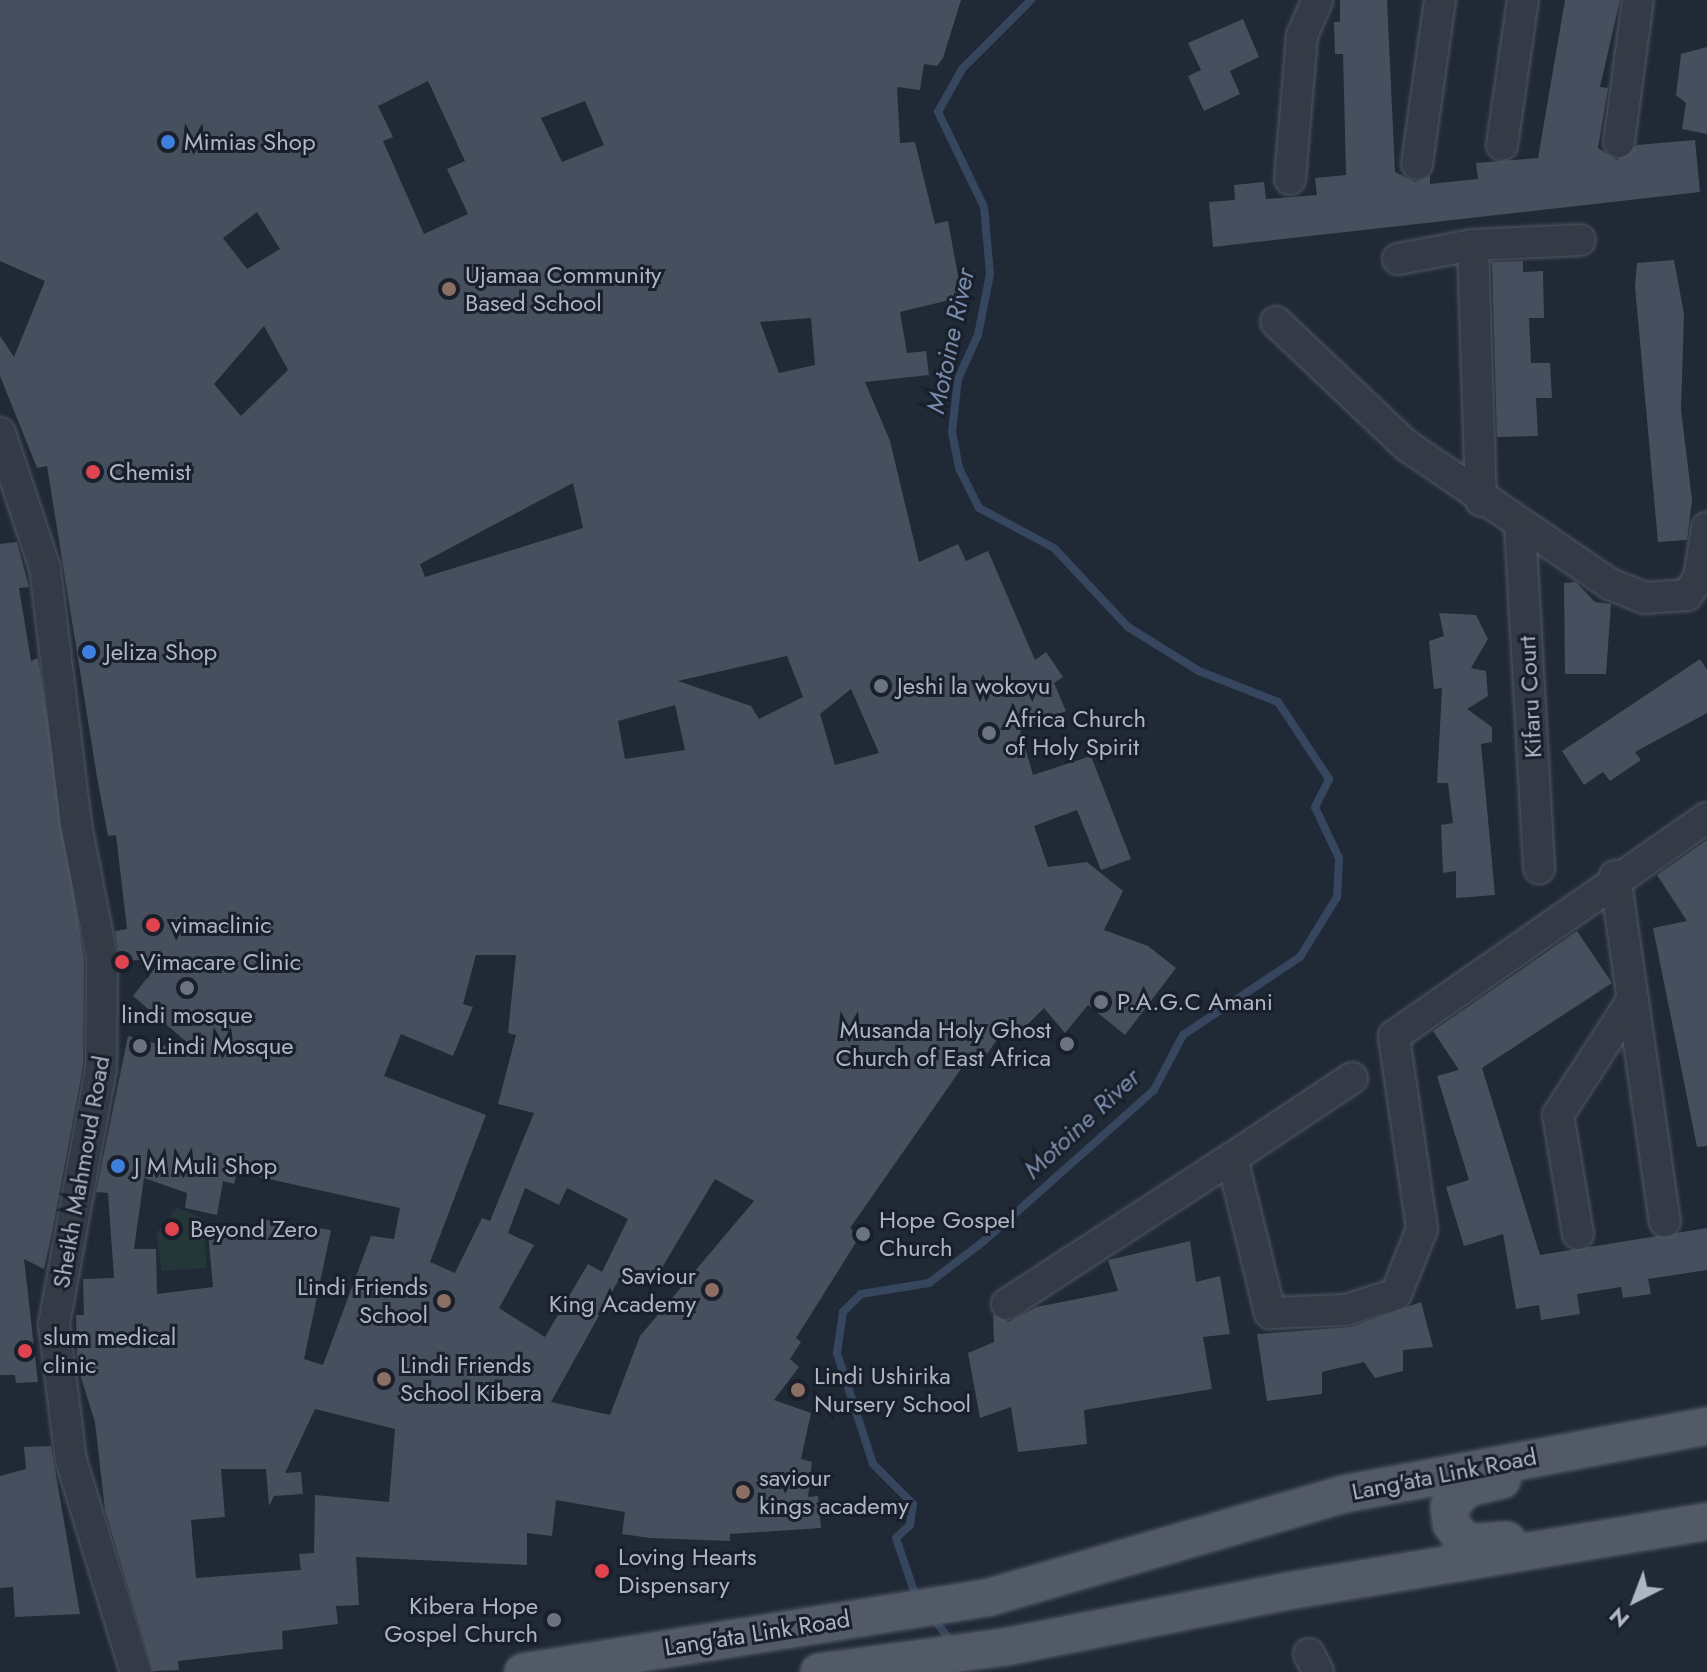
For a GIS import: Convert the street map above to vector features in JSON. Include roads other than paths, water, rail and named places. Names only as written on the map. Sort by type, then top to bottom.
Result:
[{"type":"main road","name":"Lang'ata Link Road","points":[[523,1672],[990,1597],[1344,1494],[1654,1433],[1707,1426]]},
{"type":"main road","points":[[1654,1433],[1582,1463],[1467,1488],[1449,1507],[1451,1524],[1466,1543],[1707,1513]]},
{"type":"main road","name":"Lang'ata Link Road","points":[[819,1672],[1005,1647],[1288,1591],[1707,1522]]},
{"type":"street","points":[[1290,179],[1302,36],[1317,0]]},
{"type":"street","points":[[1417,164],[1440,0]]},
{"type":"street","points":[[1502,145],[1523,0]]},
{"type":"street","points":[[1619,142],[1638,0]]},
{"type":"street","points":[[1398,259],[1473,245],[1580,240]]},
{"type":"street","points":[[1473,245],[1481,501]]},
{"type":"street","points":[[1276,322],[1406,445],[1481,501],[1610,584],[1669,601],[1687,595],[1699,578],[1707,528]]},
{"type":"street","name":"Sheikh Mahmoud Road","points":[[0,433],[45,568],[76,824],[102,958],[101,1068],[54,1324],[71,1460],[136,1672]]},
{"type":"street","name":"Kifaru Court","points":[[1520,527],[1539,868]]},
{"type":"street","points":[[1232,1158],[1270,1313],[1346,1310],[1396,1294],[1422,1229],[1394,1036],[1615,876],[1707,818]]},
{"type":"street","points":[[1615,876],[1665,1221]]},
{"type":"street","points":[[1578,1234],[1558,1115],[1633,999]]},
{"type":"street","points":[[1007,1304],[1352,1078]]},
{"type":"waterway","name":"Motoine River","points":[[917,1600],[896,1538],[910,1525],[913,1504],[873,1464],[837,1353],[843,1312],[861,1294],[929,1283],[984,1241],[1154,1090],[1183,1035],[1300,957],[1337,897],[1339,858],[1315,807],[1329,779],[1278,702],[1199,671],[1128,627],[1054,548],[979,508],[959,468],[952,432],[958,379],[978,335],[990,274],[984,207],[938,112],[962,69],[1031,0]]},
{"type":"waterway","name":"Motoine River","points":[[931,1616],[953,1643]]},
{"type":"place","name":"Mimias Shop","points":[[168,142]]},
{"type":"place","name":"Ujamaa Community Based School","points":[[449,289]]},
{"type":"place","name":"Chemist","points":[[93,472]]},
{"type":"place","name":"Jeliza Shop","points":[[89,652]]},
{"type":"place","name":"Jeshi la wokovu","points":[[881,686]]},
{"type":"place","name":"Africa Church of Holy Spirit","points":[[989,733]]},
{"type":"place","name":"vimaclinic","points":[[153,925]]},
{"type":"place","name":"Vimacare Clinic","points":[[122,962]]},
{"type":"place","name":"lindi mosque","points":[[187,988]]},
{"type":"place","name":"P.A.G.C Amani","points":[[1101,1002]]},
{"type":"place","name":"Musanda Holy Ghost Church of East Africa","points":[[1067,1044]]},
{"type":"place","name":"Lindi Mosque","points":[[140,1046]]},
{"type":"place","name":"J M Muli Shop","points":[[118,1166]]},
{"type":"place","name":"Beyond Zero","points":[[172,1229]]},
{"type":"place","name":"Hope Gospel Church","points":[[863,1234]]},
{"type":"place","name":"Saviour King Academy","points":[[712,1290]]},
{"type":"place","name":"Lindi Friends School","points":[[444,1301]]},
{"type":"place","name":"slum medical clinic","points":[[25,1351]]},
{"type":"place","name":"Lindi Friends School Kibera","points":[[384,1379]]},
{"type":"place","name":"Lindi Ushirika Nursery School","points":[[798,1390]]},
{"type":"place","name":"saviour kings academy","points":[[743,1492]]},
{"type":"place","name":"Loving Hearts Dispensary","points":[[602,1571]]},
{"type":"place","name":"Kibera Hope Gospel Church","points":[[554,1620]]}]
